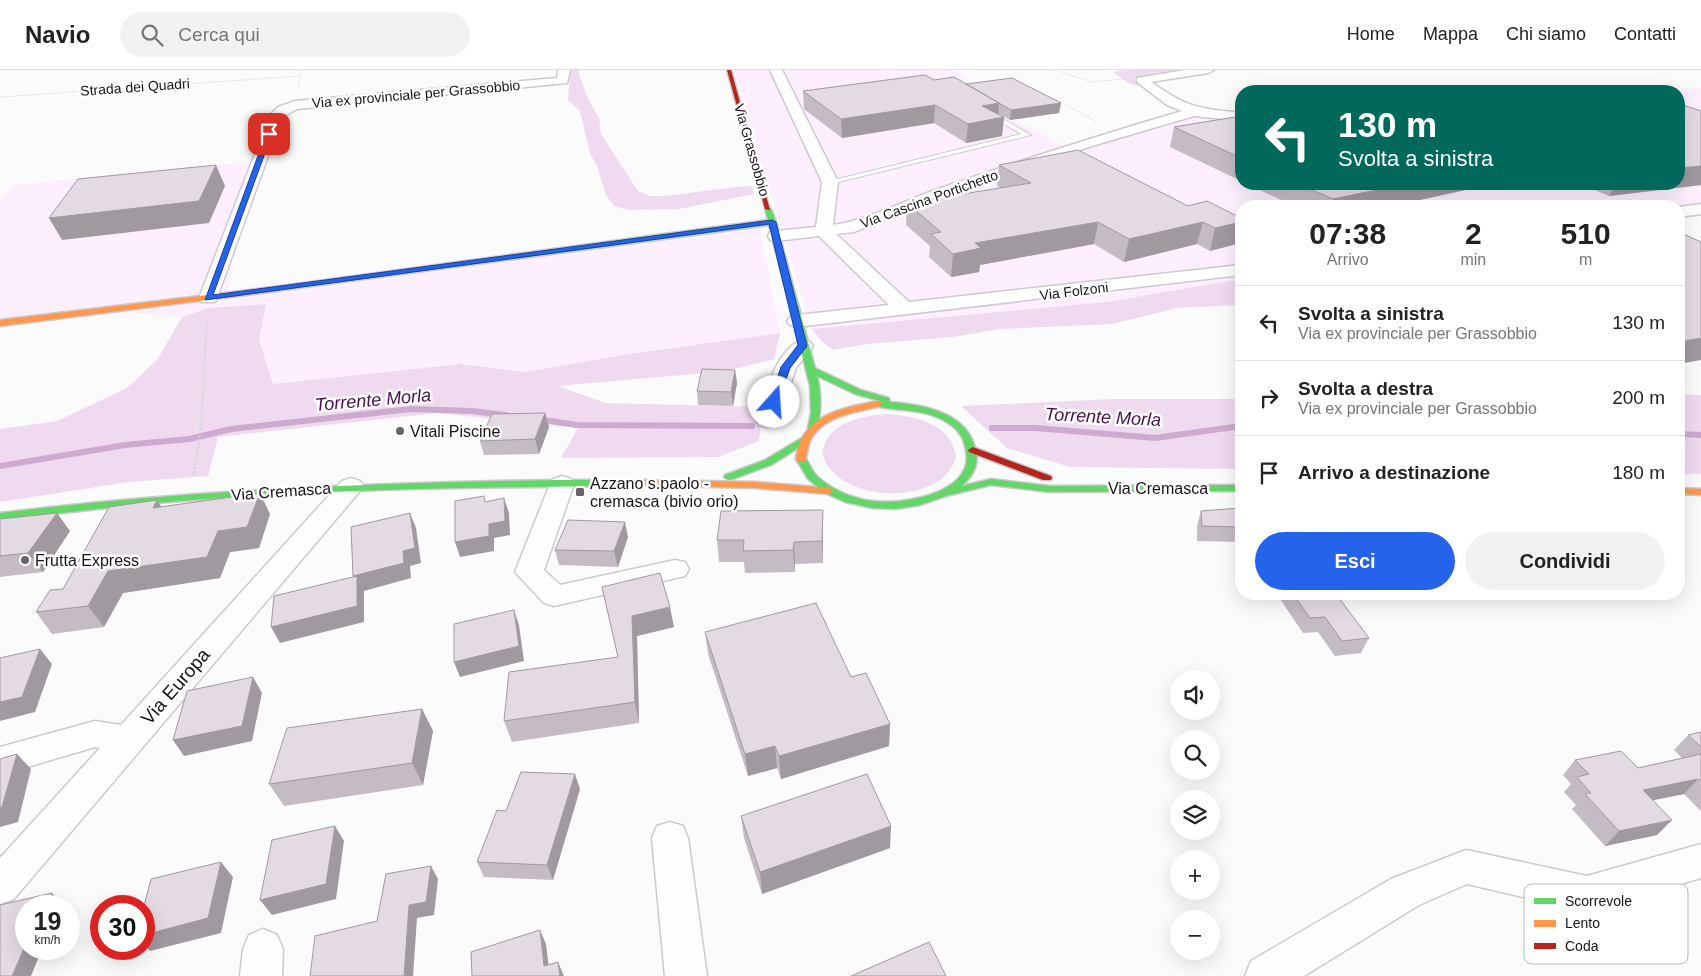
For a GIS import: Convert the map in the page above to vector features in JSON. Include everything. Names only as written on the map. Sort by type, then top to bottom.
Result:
[{"type":"street","name":"Via ex provinciale per Grassobbio","points":[[208,298],[276,115],[282,110],[295,105],[563,81],[564,70]]},
{"type":"street","name":"Via Grassobbio","points":[[729,70],[776,236],[807,363],[812,370],[818,410],[813,428]]},
{"type":"street","points":[[776,70],[795,102],[830,182],[824,232],[906,310]]},
{"type":"street","points":[[1141,80],[1208,70]]},
{"type":"street","name":"Via Cascina Portichetto","points":[[1141,80],[1172,102],[1194,112],[1235,116]]},
{"type":"street","name":"Via Cascina Portichetto","points":[[776,236],[848,228],[917,201],[1194,112]]},
{"type":"street","points":[[1685,211],[1701,209]]},
{"type":"street","points":[[0,323],[208,298],[772,222]]},
{"type":"street","name":"Via Folzoni","points":[[797,321],[906,310],[1235,271]]},
{"type":"street","points":[[767,420],[786,367],[803,346]]},
{"type":"street","points":[[812,370],[858,392],[930,411],[952,422],[966,436],[973,450],[972,466],[968,474],[944,494],[920,502],[879,505],[852,500],[829,491],[818,484],[804,466],[801,448],[805,439],[813,428],[830,416],[852,408],[878,404],[904,405]]},
{"type":"street","name":"Via Cremasca","points":[[697,483],[739,475],[759,468],[777,460],[805,439]]},
{"type":"street","name":"Via Cremasca","points":[[973,450],[1074,487]]},
{"type":"street","name":"Via Cremasca","points":[[944,494],[991,482],[1050,489],[1074,487],[1235,488]]},
{"type":"street","name":"Via Cremasca","points":[[0,517],[140,500],[351,486],[697,483],[764,485],[829,491]]},
{"type":"street","points":[[562,484],[528,572],[554,596],[675,569]]},
{"type":"street","name":"Via Europa","points":[[0,886],[351,486]]},
{"type":"street","points":[[1685,491],[1701,492]]},
{"type":"street","points":[[0,760],[95,734],[128,740]]},
{"type":"street","points":[[670,838],[686,976]]},
{"type":"street","points":[[1621,884],[1701,860]]},
{"type":"street","points":[[1266,976],[1405,892],[1466,867],[1542,884]]},
{"type":"lane","points":[[830,182],[1027,135],[979,106]]},
{"type":"path","points":[[1055,70],[1092,82],[1141,80]]},
{"type":"path","name":"Strada dei Quadri","points":[[0,97],[300,76]]},
{"type":"path","points":[[1054,98],[1103,125],[1124,133]]},
{"type":"path","points":[[193,483],[201,428],[208,298]]},
{"type":"shaded area","points":[[570,70],[581,70],[578,72],[589,101],[599,118],[601,134],[638,191],[650,196],[665,196],[751,186],[754,194],[679,209],[628,210],[614,206],[606,195],[596,164],[590,154],[580,111],[568,100]]},
{"type":"shaded area","points":[[733,70],[954,70],[969,78],[945,82],[1064,146],[1192,110],[1235,114],[1235,190],[1685,190],[1685,89],[1701,88],[1701,216],[1685,218],[1685,200],[1235,200],[1235,280],[1107,302],[812,329]]},
{"type":"shaded area","points":[[1124,70],[1195,70],[1156,73],[1138,78],[1141,86],[1130,84],[1113,72]]},
{"type":"shaded area","points":[[267,160],[232,252],[229,290],[758,220],[780,333],[623,355],[525,372],[461,364],[273,384],[259,340],[266,304],[208,308],[182,317],[123,312],[0,326],[0,199],[12,185]]},
{"type":"shaded area","points":[[1235,280],[1235,305],[1177,308],[1112,324],[999,329],[953,337],[867,344],[833,350],[821,341],[812,329],[1107,302]]},
{"type":"shaded area","points":[[266,304],[259,340],[273,384],[461,364],[525,372],[623,355],[780,333],[774,359],[728,371],[557,386],[606,403],[763,407],[759,441],[718,457],[561,458],[578,428],[437,413],[218,437],[208,476],[129,482],[0,502],[0,429],[57,421],[127,388],[157,360],[182,317],[208,308]]},
{"type":"shaded area","points":[[1685,394],[1701,395],[1701,474],[1685,474]]},
{"type":"shaded area","points":[[1113,399],[1235,399],[1235,469],[1070,467],[1007,448],[961,406]]},
{"type":"shaded area","points":[[886,414],[920,420],[940,429],[953,445],[956,457],[947,474],[931,485],[911,492],[889,493],[867,490],[847,482],[831,470],[822,453],[830,435],[846,423],[856,419]]},
{"type":"building","points":[[925,75],[934,80],[954,77],[999,103],[982,106],[1004,117],[968,124],[935,105],[841,119],[803,91]]},
{"type":"building","points":[[1012,78],[1061,103],[1011,110],[966,84]]},
{"type":"building","points":[[1685,106],[1701,111],[1701,166],[1685,167]]},
{"type":"building","points":[[1235,117],[1235,155],[1174,127]]},
{"type":"building","points":[[1078,150],[1188,206],[1207,201],[1235,215],[1235,223],[1215,228],[1203,222],[1129,239],[1098,222],[975,243],[981,248],[953,254],[931,234],[941,232],[907,203],[1031,183],[999,165]]},
{"type":"building","points":[[216,165],[199,201],[49,218],[78,179]]},
{"type":"building","points":[[1312,190],[1376,190],[1333,199]]},
{"type":"building","points":[[1685,235],[1701,242],[1701,338],[1685,341]]},
{"type":"building","points":[[702,369],[735,370],[731,392],[697,391]]},
{"type":"building","points":[[545,413],[535,439],[480,441],[492,414]]},
{"type":"building","points":[[260,493],[247,527],[218,531],[207,557],[108,571],[88,606],[36,612],[50,590],[63,589],[109,507],[157,500],[153,508]]},
{"type":"building","points":[[484,496],[485,502],[504,498],[505,521],[489,524],[489,536],[455,542],[455,501]]},
{"type":"building","points":[[1235,508],[1235,527],[1202,526],[1201,511]]},
{"type":"building","points":[[823,510],[822,541],[794,542],[793,550],[743,551],[744,540],[717,540],[721,511]]},
{"type":"building","points":[[57,513],[28,553],[0,556],[0,519]]},
{"type":"building","points":[[410,513],[415,548],[403,551],[404,563],[353,576],[351,527]]},
{"type":"building","points":[[568,520],[625,522],[614,551],[555,550]]},
{"type":"building","points":[[660,573],[670,607],[632,616],[635,702],[504,721],[509,672],[618,657],[602,587]]},
{"type":"building","points":[[357,576],[357,606],[271,627],[274,596]]},
{"type":"building","points":[[1297,600],[1340,600],[1369,638],[1342,641],[1325,617],[1310,618]]},
{"type":"building","points":[[816,603],[851,677],[866,673],[890,724],[779,756],[775,746],[745,754],[705,632]]},
{"type":"building","points":[[514,610],[519,646],[454,662],[454,624]]},
{"type":"building","points":[[40,649],[22,697],[0,702],[0,658]]},
{"type":"building","points":[[253,677],[242,726],[173,740],[187,691]]},
{"type":"building","points":[[422,709],[412,763],[269,784],[287,728]]},
{"type":"building","points":[[1701,732],[1701,747],[1688,735]]},
{"type":"building","points":[[1621,751],[1638,768],[1701,754],[1701,781],[1698,779],[1643,790],[1672,820],[1619,831],[1585,794],[1591,793],[1577,777],[1589,774],[1575,760]]},
{"type":"building","points":[[17,754],[2,807],[0,808],[0,759]]},
{"type":"building","points":[[521,772],[575,774],[547,865],[477,862],[497,810],[506,811]]},
{"type":"building","points":[[867,774],[891,826],[760,872],[741,816]]},
{"type":"building","points":[[335,826],[326,884],[260,900],[272,840]]},
{"type":"building","points":[[221,862],[208,918],[155,932],[155,895],[147,895],[151,879]]},
{"type":"building","points":[[431,866],[426,902],[409,905],[404,976],[310,976],[315,936],[377,921],[386,874]]},
{"type":"building","points":[[15,902],[15,960],[19,960],[12,976],[0,976],[0,905]]},
{"type":"building","points":[[540,930],[544,966],[558,962],[560,976],[472,976],[471,952]]},
{"type":"building","points":[[929,942],[946,976],[851,976]]},
{"type":"waterway","name":"Torrente Morla","points":[[0,466],[125,445],[189,439],[231,429],[411,409],[472,411],[506,415]]},
{"type":"waterway","name":"Torrente Morla","points":[[537,419],[577,425],[752,426]]},
{"type":"waterway","name":"Torrente Morla","points":[[992,428],[1036,428],[1155,438],[1235,427]]},
{"type":"waterway","name":"Torrente Morla","points":[[1685,434],[1701,435]]},
{"type":"traffic: fast","points":[[768,209],[815,386],[816,412],[813,428]]},
{"type":"traffic: fast","points":[[275,289],[772,222]]},
{"type":"traffic: fast","points":[[812,370],[858,392],[886,400]]},
{"type":"traffic: fast","points":[[801,459],[812,477],[829,490],[849,500],[872,504],[896,505],[920,502],[941,495],[964,478],[970,468],[972,455],[969,441],[962,429],[951,420],[922,409],[878,404]]},
{"type":"traffic: fast","points":[[729,477],[769,462],[805,439]]},
{"type":"traffic: fast","points":[[947,493],[991,482],[1050,489],[1235,488]]},
{"type":"traffic: fast","points":[[0,517],[79,507],[237,493],[396,486],[634,483]]},
{"type":"traffic: slow","points":[[0,323],[275,289]]},
{"type":"traffic: slow","points":[[801,459],[802,446],[816,426],[839,413],[878,404]]},
{"type":"traffic: slow","points":[[634,483],[756,485],[829,491]]},
{"type":"traffic: slow","points":[[1685,491],[1701,492]]},
{"type":"traffic: jam","points":[[729,70],[768,209]]},
{"type":"traffic: jam","points":[[973,450],[1047,478]]},
{"type":"place","name":"Vitali Piscine","points":[[400,431]]},
{"type":"place","name":"Azzano s.paolo - cremasca (bivio orio)","points":[[580,492]]},
{"type":"place","name":"Frutta Express","points":[[25,560]]},
{"type":"route","points":[[269,134],[208,298],[772,222],[803,346],[786,367],[774,402]]}]
